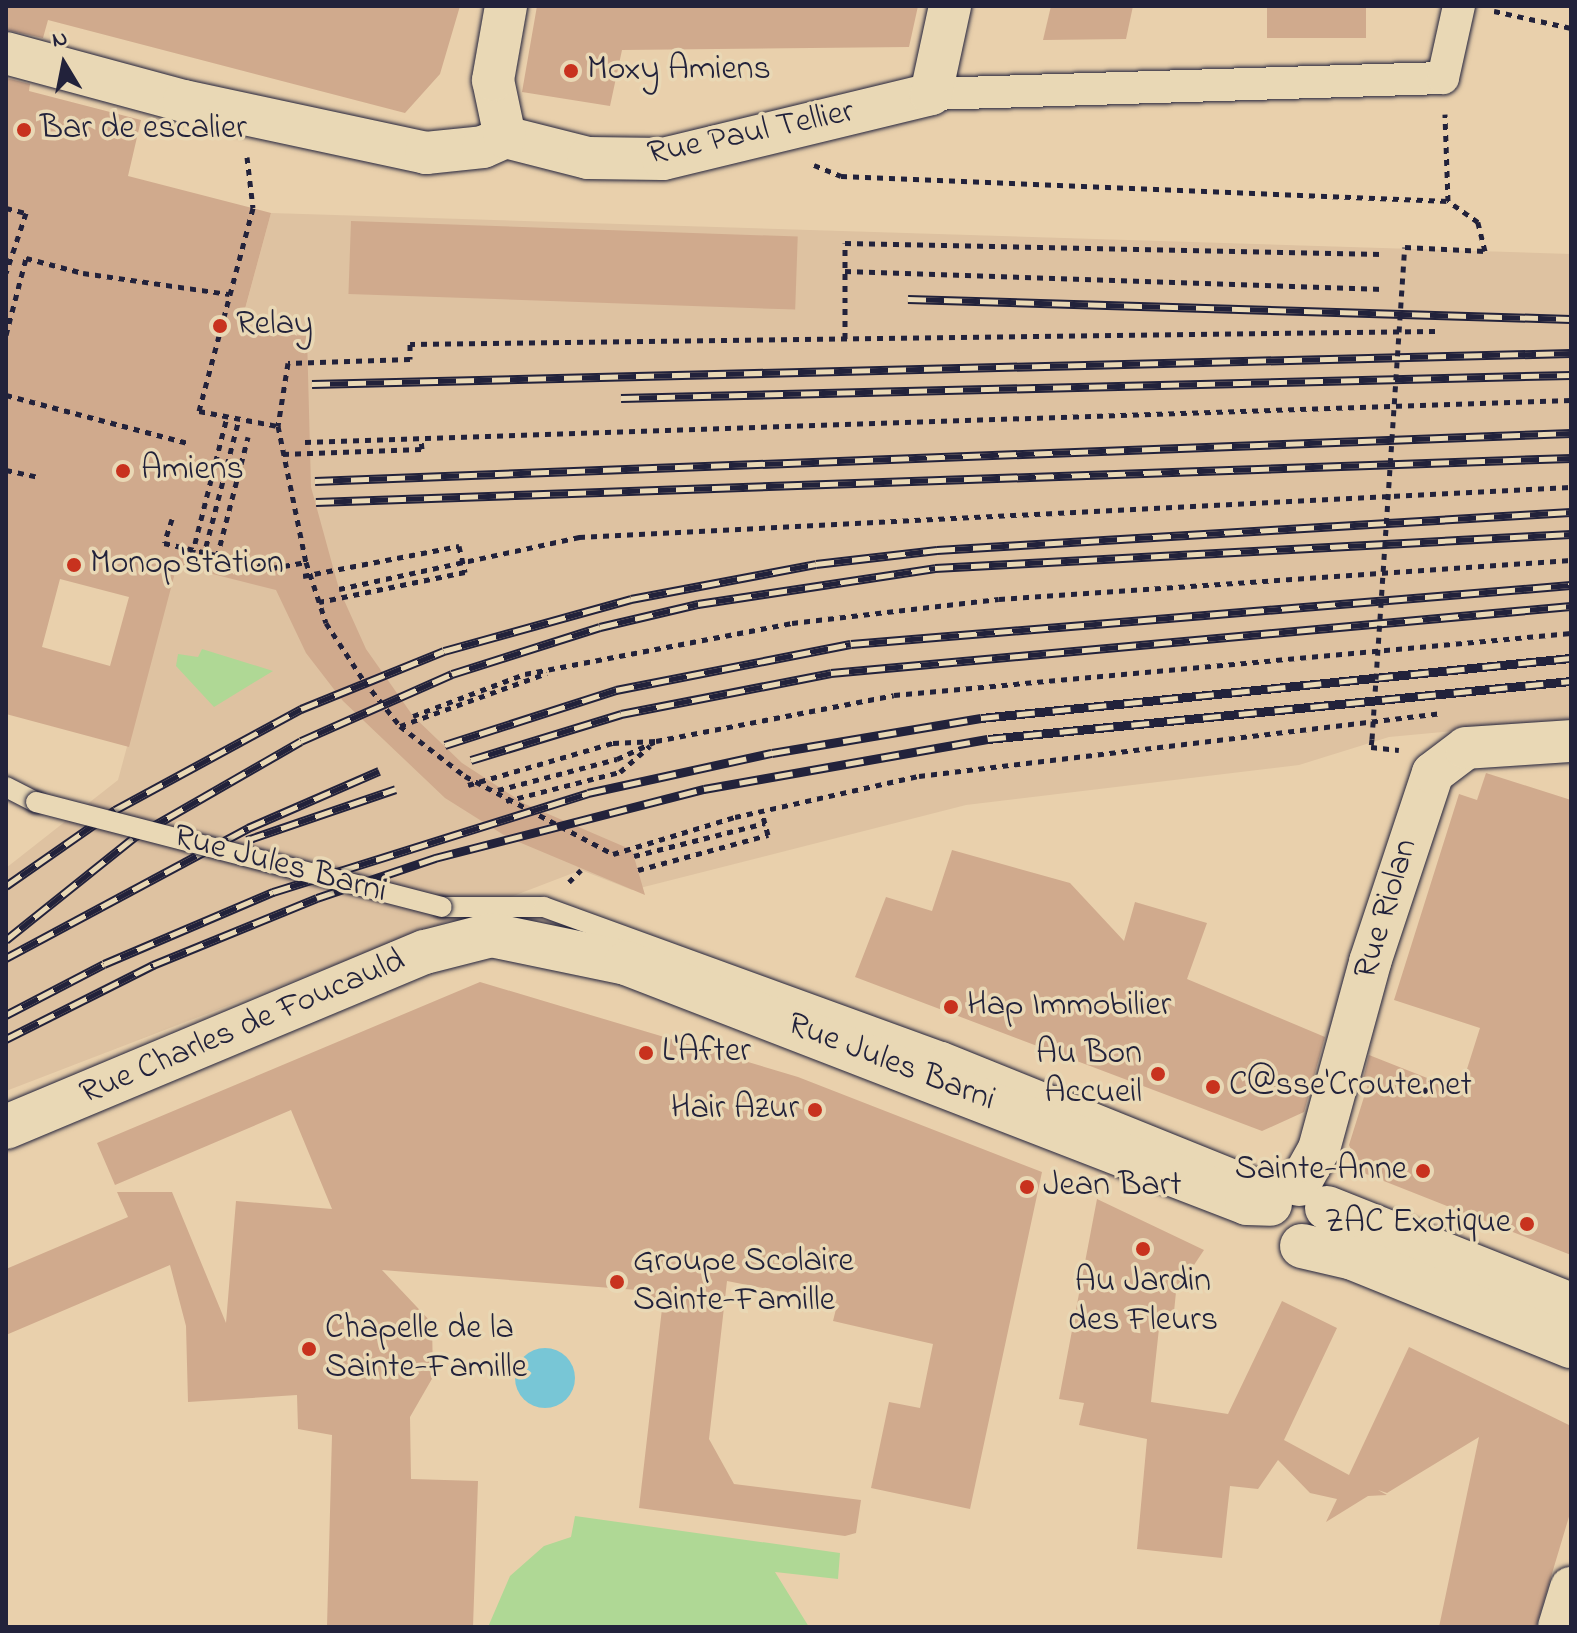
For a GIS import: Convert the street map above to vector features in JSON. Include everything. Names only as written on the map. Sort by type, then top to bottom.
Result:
[{"type":"main road","name":"Rue Jules Barni","points":[[482,936],[533,939],[626,963],[1235,1199],[1302,1209],[1571,1305]]},
{"type":"main road","name":"Rue Charles de Foucauld","points":[[6,1127],[425,952],[482,936]]},
{"type":"main road","name":"Rue Jules Barni","points":[[1302,1209],[1353,1258],[1571,1346]]},
{"type":"street","points":[[6,53],[426,153],[483,147],[505,137],[493,80],[506,6]]},
{"type":"street","points":[[950,6],[931,94],[1443,78],[1473,8]]},
{"type":"street","name":"Rue Paul Tellier","points":[[505,137],[588,158],[663,159],[931,94]]},
{"type":"street","name":"Rue Riolan","points":[[1302,1209],[1370,962],[1433,773],[1466,748],[1571,741]]},
{"type":"street","points":[[1559,1627],[1571,1588]]},
{"type":"lane","name":"Rue Jules Barni","points":[[6,787],[36,802],[442,907],[482,936]]},
{"type":"lane","points":[[442,907],[544,907],[943,1052],[1259,1184],[1302,1209],[1571,1325]]},
{"type":"path","points":[[1473,8],[1571,28]]},
{"type":"path","points":[[1443,78],[1448,201]]},
{"type":"path","points":[[746,139],[841,176],[1448,201],[1478,222],[1485,251],[1405,247],[1371,747],[1413,751]]},
{"type":"path","points":[[6,208],[26,213],[6,273]]},
{"type":"path","points":[[253,208],[199,411],[278,426]]},
{"type":"path","points":[[845,339],[845,243],[1382,254]]},
{"type":"path","points":[[6,335],[26,258],[83,273],[229,294]]},
{"type":"path","points":[[845,271],[1384,289]]},
{"type":"path","points":[[1435,331],[410,344],[410,359],[288,363],[278,426],[306,562],[319,602],[351,662],[400,726],[506,801],[613,854],[762,812],[919,776],[1359,719],[1450,713]]},
{"type":"path","points":[[6,395],[191,444]]},
{"type":"path","points":[[305,442],[1571,400]]},
{"type":"path","points":[[192,555],[227,417]]},
{"type":"path","points":[[203,558],[239,419]]},
{"type":"path","points":[[217,557],[248,437]]},
{"type":"path","points":[[283,454],[422,449],[421,440]]},
{"type":"path","points":[[6,470],[38,477]]},
{"type":"path","points":[[339,589],[579,537],[1571,487]]},
{"type":"path","points":[[172,519],[164,543],[272,568],[306,562]]},
{"type":"path","points":[[303,576],[459,546],[465,572],[319,602]]},
{"type":"path","points":[[413,716],[555,669],[792,623],[999,599],[1571,560]]},
{"type":"path","points":[[468,785],[613,743],[656,741],[894,695],[1571,633]]},
{"type":"path","points":[[400,726],[555,669]]},
{"type":"path","points":[[506,801],[620,772],[656,741]]},
{"type":"path","points":[[498,790],[617,759],[656,741]]},
{"type":"path","points":[[638,870],[768,835],[762,812]]},
{"type":"path","points":[[634,856],[765,823]]},
{"type":"shaded area","points":[[271,213],[1571,254],[1571,720],[1389,737],[1299,765],[966,805],[632,890],[581,870],[6,1091],[6,868],[118,780]]},
{"type":"green space","points":[[202,649],[273,671],[214,707],[176,666],[178,654],[198,657]]},
{"type":"green space","points":[[575,1516],[840,1553],[838,1579],[775,1572],[809,1627],[488,1627],[510,1576],[544,1546],[571,1537]]},
{"type":"water","points":[[545,1348],[556,1350],[566,1357],[573,1367],[573,1389],[566,1399],[556,1406],[545,1408],[534,1406],[524,1399],[517,1389],[515,1378],[517,1367],[524,1357],[534,1350]]},
{"type":"building","points":[[6,6],[460,6],[440,74],[405,113],[48,20],[43,38],[6,30]]},
{"type":"building","name":"Moxy Amiens","points":[[537,6],[918,6],[909,47],[622,50],[610,106],[522,92]]},
{"type":"building","points":[[1051,6],[1133,6],[1126,39],[1043,40]]},
{"type":"building","points":[[1267,6],[1366,6],[1366,38],[1267,38]]},
{"type":"building","points":[[6,78],[30,84],[29,91],[141,120],[128,176],[271,213],[239,331],[307,336],[311,487],[339,589],[366,649],[413,716],[462,763],[525,804],[632,850],[645,895],[507,837],[445,798],[343,701],[306,653],[276,590],[177,565],[129,747],[6,714]],"holes":[[[60,579],[129,597],[110,666],[42,647]]]},
{"type":"building","points":[[351,221],[798,237],[795,310],[348,294]]},
{"type":"building","points":[[1486,773],[1571,800],[1571,1255],[1361,1172],[1349,1145],[1368,1084],[1361,1088],[1369,1055],[1460,1091],[1480,1028],[1394,1000],[1459,794],[1477,800]]},
{"type":"building","points":[[952,850],[1070,883],[1124,941],[1135,902],[1207,923],[1187,979],[1325,1037],[1304,1112],[1262,1131],[855,977],[886,897],[932,911]]},
{"type":"building","points":[[480,982],[798,1077],[1042,1172],[970,1509],[871,1488],[889,1402],[920,1408],[933,1344],[833,1321],[836,1309],[808,1303],[809,1297],[727,1281],[709,1439],[734,1484],[861,1500],[856,1533],[845,1536],[639,1508],[663,1300],[636,1297],[637,1290],[382,1270],[432,1323],[433,1377],[410,1417],[411,1479],[478,1481],[473,1627],[327,1627],[332,1435],[298,1429],[297,1395],[188,1402],[186,1326],[170,1265],[6,1335],[6,1269],[128,1217],[117,1192],[172,1192],[226,1323],[236,1201],[332,1209],[291,1110],[115,1185],[97,1143]]},
{"type":"building","points":[[1097,1199],[1204,1250],[1176,1292],[1174,1312],[1161,1310],[1151,1402],[1228,1414],[1282,1301],[1337,1328],[1284,1440],[1349,1475],[1409,1347],[1571,1426],[1571,1510],[1536,1627],[1439,1627],[1479,1437],[1387,1493],[1378,1490],[1387,1495],[1368,1496],[1326,1522],[1337,1499],[1310,1493],[1278,1460],[1258,1489],[1230,1486],[1222,1558],[1137,1549],[1147,1439],[1079,1425],[1084,1403],[1059,1399]]},
{"type":"railway","points":[[908,299],[1571,319]]},
{"type":"railway","points":[[312,384],[1571,353]]},
{"type":"railway","points":[[621,398],[1571,375]]},
{"type":"railway","points":[[315,481],[1571,433]]},
{"type":"railway","points":[[316,502],[1571,458]]},
{"type":"railway","points":[[6,886],[115,810],[301,709],[444,651],[631,599],[816,564],[937,550],[1571,512]]},
{"type":"railway","points":[[6,940],[136,836],[301,741],[452,674],[600,627],[698,604],[935,568],[1571,534]]},
{"type":"railway","points":[[445,745],[616,690],[851,644],[1571,585]]},
{"type":"railway","points":[[471,760],[621,714],[831,673],[1571,606]]},
{"type":"railway","points":[[6,1015],[104,964],[273,892],[588,793],[772,753],[981,718],[1571,658]]},
{"type":"railway","points":[[6,1039],[153,965],[317,898],[435,858],[704,789],[988,739],[1571,681]]},
{"type":"railway","points":[[6,958],[248,828],[379,771]]},
{"type":"railway","points":[[247,840],[396,789]]},
{"type":"place","name":"Moxy Amiens","points":[[571,71]]},
{"type":"place","name":"Bar de escalier","points":[[24,130]]},
{"type":"place","name":"Relay","points":[[220,326]]},
{"type":"place","name":"Amiens","points":[[123,471]]},
{"type":"place","name":"Monop'station","points":[[74,565]]},
{"type":"place","name":"Hap Immobilier","points":[[951,1007]]},
{"type":"place","name":"L'After","points":[[646,1053]]},
{"type":"place","name":"Au Bon Accueil","points":[[1158,1074]]},
{"type":"place","name":"C@sse'Croute.net","points":[[1213,1087]]},
{"type":"place","name":"Hair Azur","points":[[815,1110]]},
{"type":"place","name":"Sainte-Anne","points":[[1423,1171]]},
{"type":"place","name":"Jean Bart","points":[[1027,1187]]},
{"type":"place","name":"ZAC Exotique","points":[[1527,1224]]},
{"type":"place","name":"Au Jardin des Fleurs","points":[[1143,1249]]},
{"type":"place","name":"Groupe Scolaire Sainte-Famille","points":[[617,1282]]},
{"type":"place","name":"Chapelle de la Sainte-Famille","points":[[309,1349]]}]
